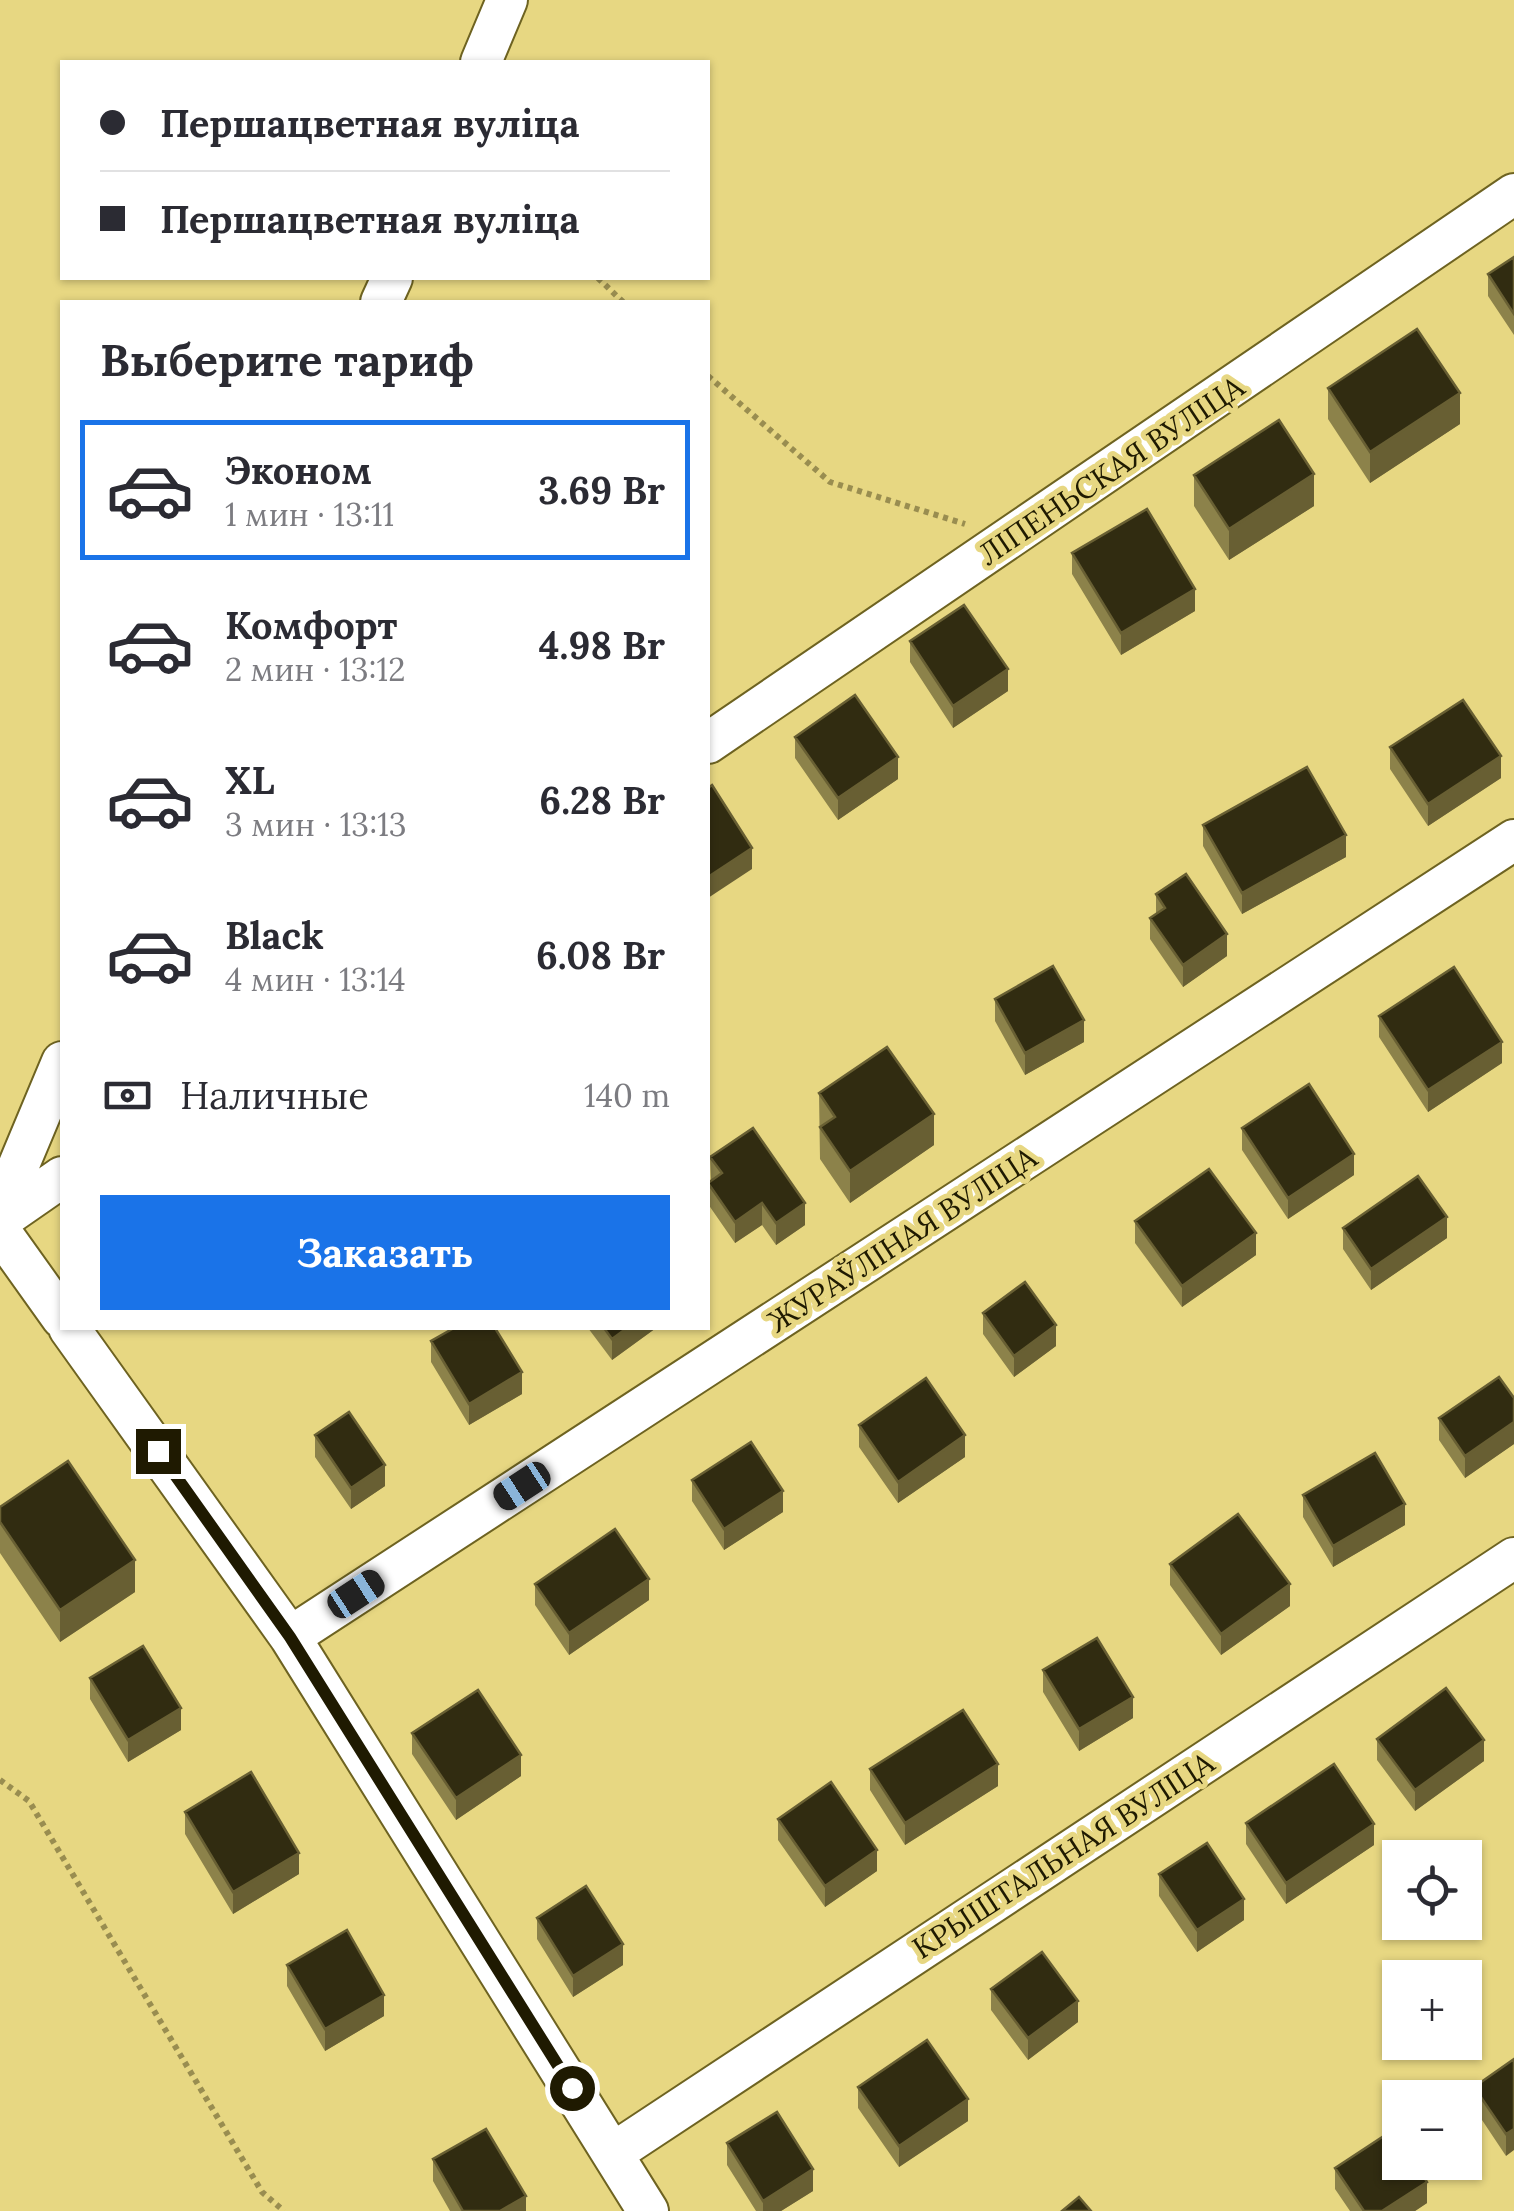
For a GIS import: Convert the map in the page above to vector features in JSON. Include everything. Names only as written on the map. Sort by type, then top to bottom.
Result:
[{"type":"street","points":[[483,60],[507,0]]},
{"type":"street","name":"ЛІПЕНЬСКАЯ ВУЛІЦА","points":[[710,742],[1514,194]]},
{"type":"street","name":"ЖУРАЎЛІНАЯ ВУЛІЦА","points":[[290,1637],[1514,840]]},
{"type":"street","points":[[0,1210],[60,1067]]},
{"type":"street","points":[[0,1220],[60,1179]]},
{"type":"street","points":[[0,1230],[60,1315]]},
{"type":"street","points":[[70,1330],[290,1637],[648,2211]]},
{"type":"street","name":"КРЫШТАЛЬНАЯ ВУЛІЦА","points":[[612,2153],[1514,1558]]},
{"type":"path","points":[[600,280],[621,300]]},
{"type":"path","points":[[710,378],[830,482],[1011,539]]},
{"type":"path","points":[[0,1780],[28,1801],[262,2192],[284,2211]]},
{"type":"building","points":[[1514,257],[1514,314],[1488,274]]},
{"type":"building","points":[[1417,329],[1460,393],[1370,452],[1328,388]]},
{"type":"building","points":[[1279,420],[1314,474],[1229,529],[1194,475]]},
{"type":"building","points":[[1147,509],[1195,589],[1121,633],[1072,553]]},
{"type":"building","points":[[964,605],[1008,669],[953,706],[910,641]]},
{"type":"building","points":[[855,695],[898,757],[838,798],[795,737]]},
{"type":"building","points":[[1463,700],[1501,756],[1428,804],[1390,747]]},
{"type":"building","points":[[1307,767],[1346,835],[1242,893],[1203,825]]},
{"type":"building","points":[[710,786],[752,848],[710,876]]},
{"type":"building","points":[[1186,874],[1227,934],[1183,965],[1150,918],[1165,908],[1156,894]]},
{"type":"building","points":[[1053,966],[1084,1020],[1025,1053],[995,999]]},
{"type":"building","points":[[1454,967],[1502,1042],[1428,1090],[1379,1016]]},
{"type":"building","points":[[887,1047],[934,1114],[850,1171],[820,1127],[835,1117],[819,1093]]},
{"type":"building","points":[[1309,1084],[1354,1154],[1288,1198],[1242,1128]]},
{"type":"building","points":[[753,1128],[805,1203],[776,1223],[762,1203],[735,1222],[710,1186],[722,1173],[710,1157]]},
{"type":"building","points":[[1209,1169],[1256,1233],[1182,1286],[1135,1221]]},
{"type":"building","points":[[1418,1176],[1447,1217],[1371,1269],[1343,1228]]},
{"type":"building","points":[[1025,1282],[1056,1325],[1014,1356],[983,1313]]},
{"type":"building","points":[[450,1330],[496,1330],[522,1372],[469,1404],[431,1341]]},
{"type":"building","points":[[605,1330],[624,1330],[612,1339]]},
{"type":"building","points":[[1499,1377],[1514,1398],[1514,1422],[1465,1456],[1439,1418]]},
{"type":"building","points":[[926,1378],[965,1435],[898,1482],[859,1425]]},
{"type":"building","points":[[349,1412],[385,1465],[351,1488],[315,1435]]},
{"type":"building","points":[[751,1442],[783,1491],[724,1529],[692,1480]]},
{"type":"building","points":[[1375,1453],[1405,1504],[1333,1546],[1303,1495]]},
{"type":"building","points":[[68,1461],[135,1560],[60,1610],[0,1522],[0,1507]]},
{"type":"building","points":[[1238,1514],[1290,1584],[1221,1634],[1170,1564]]},
{"type":"building","points":[[615,1529],[649,1579],[569,1633],[535,1584]]},
{"type":"building","points":[[1097,1638],[1133,1697],[1079,1729],[1043,1670]]},
{"type":"building","points":[[143,1646],[181,1708],[128,1740],[90,1678]]},
{"type":"building","points":[[1446,1688],[1484,1740],[1415,1790],[1377,1739]]},
{"type":"building","points":[[478,1690],[521,1755],[456,1798],[412,1733]]},
{"type":"building","points":[[963,1710],[998,1764],[905,1823],[870,1769]]},
{"type":"building","points":[[1334,1764],[1374,1824],[1286,1883],[1246,1823]]},
{"type":"building","points":[[251,1772],[299,1853],[233,1892],[185,1812]]},
{"type":"building","points":[[831,1782],[877,1850],[825,1886],[778,1819]]},
{"type":"building","points":[[1207,1843],[1244,1899],[1197,1930],[1159,1874]]},
{"type":"building","points":[[586,1886],[623,1944],[573,1976],[537,1918]]},
{"type":"building","points":[[347,1930],[384,1995],[325,2029],[287,1965]]},
{"type":"building","points":[[1042,1952],[1078,2001],[1028,2038],[991,1989]]},
{"type":"building","points":[[927,2040],[968,2099],[899,2146],[858,2087]]},
{"type":"building","points":[[1514,2059],[1514,2129],[1506,2134],[1482,2099],[1482,2081]]},
{"type":"building","points":[[777,2112],[813,2169],[763,2201],[727,2143]]},
{"type":"building","points":[[486,2129],[526,2196],[500,2211],[463,2211],[433,2159]]},
{"type":"building","points":[[1382,2137],[1382,2180],[1427,2182],[1382,2211],[1364,2211],[1335,2168]]},
{"type":"building","points":[[1079,2197],[1091,2211],[1062,2211]]},
{"type":"route","points":[[158,1451],[290,1637],[572,2088]]}]
